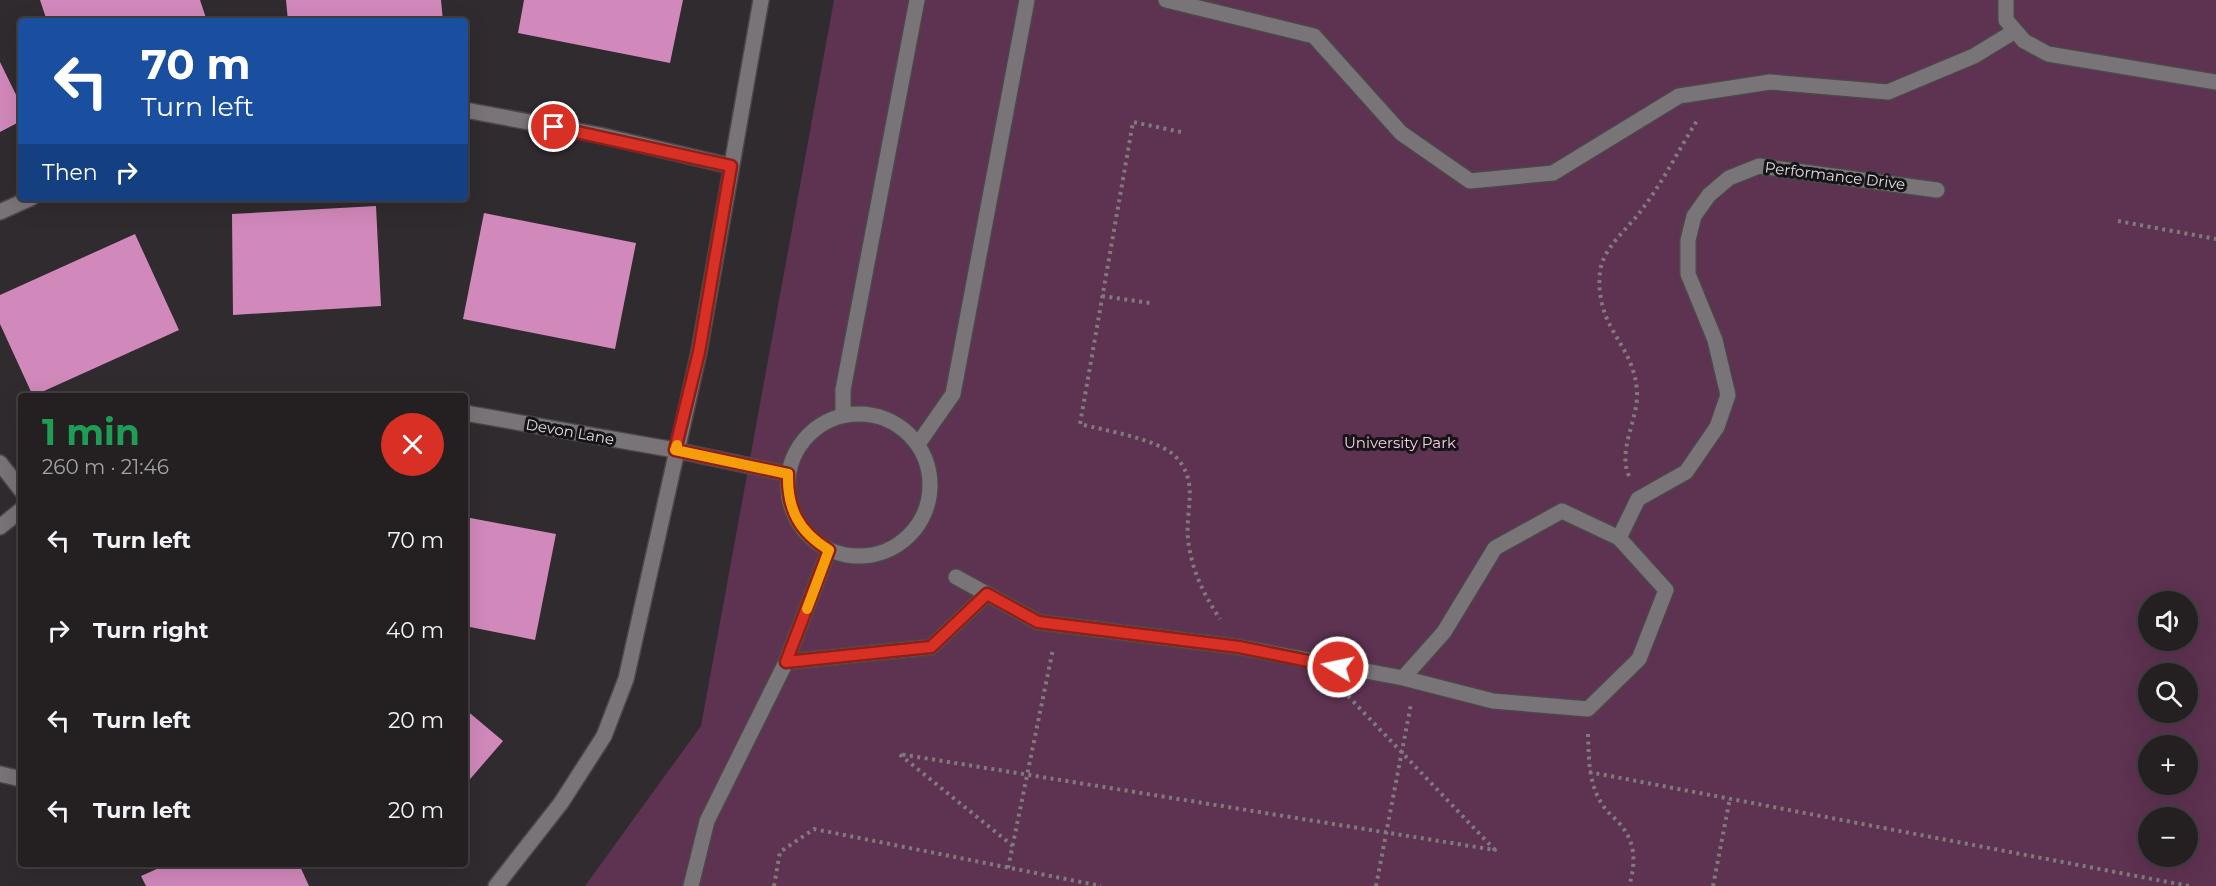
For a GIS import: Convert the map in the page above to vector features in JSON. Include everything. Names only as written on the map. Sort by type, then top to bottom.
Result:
[{"type":"street","points":[[496,886],[561,803],[609,726],[626,679],[638,632],[675,450],[699,352],[761,0]]},
{"type":"street","points":[[843,415],[843,390],[917,0]]},
{"type":"street","points":[[918,444],[953,394],[1027,0]]},
{"type":"street","points":[[1166,0],[1314,36],[1401,133],[1470,181],[1553,173],[1679,96],[1770,82],[1888,92],[1974,56],[2015,31]]},
{"type":"street","points":[[2006,0],[2006,20],[2024,42],[2048,54],[2216,82]]},
{"type":"street","points":[[468,111],[598,135],[731,166]]},
{"type":"street","name":"Performance Drive","points":[[1638,499],[1686,472],[1717,427],[1728,395],[1714,340],[1688,274],[1688,240],[1694,216],[1709,195],[1730,178],[1759,166],[1937,189]]},
{"type":"street","points":[[0,212],[24,201]]},
{"type":"street","points":[[859,412],[879,416],[895,423],[918,444],[928,467],[930,488],[926,507],[917,525],[904,540],[887,551],[868,556],[848,556],[829,550],[814,541],[801,527],[792,511],[788,493],[788,474],[801,443],[813,430],[843,415],[859,412]]},
{"type":"street","name":"Devon Lane","points":[[468,414],[675,450],[788,474]]},
{"type":"street","points":[[0,463],[18,486]]},
{"type":"street","points":[[1619,538],[1638,499]]},
{"type":"street","points":[[956,576],[1038,622],[1239,647],[1410,679],[1493,701],[1588,710],[1639,659],[1666,590],[1619,538],[1562,511],[1495,548],[1444,632],[1410,679]]},
{"type":"street","points":[[0,527],[18,512]]},
{"type":"street","points":[[691,886],[707,822],[786,662],[829,550]]},
{"type":"street","points":[[786,662],[931,647],[987,594]]},
{"type":"street","points":[[0,774],[18,778]]},
{"type":"path","points":[[1638,499],[1626,470],[1629,434],[1637,395],[1634,367],[1605,315],[1599,288],[1602,263],[1620,235],[1641,212],[1698,119],[1707,92]]},
{"type":"path","points":[[1181,132],[1133,122],[1080,424],[1141,439],[1174,456],[1191,483],[1188,539],[1201,591],[1239,647]]},
{"type":"path","points":[[2118,221],[2216,239]]},
{"type":"path","points":[[1102,296],[1150,303]]},
{"type":"path","points":[[1008,868],[1057,624]]},
{"type":"path","points":[[1013,846],[899,754],[1027,777],[1496,850],[1317,663]]},
{"type":"path","points":[[1376,886],[1401,751],[1410,679]]},
{"type":"path","points":[[1588,710],[1589,772],[1603,806],[1621,825],[1634,847],[1634,870],[1629,886]]},
{"type":"path","points":[[1589,772],[2189,886]]},
{"type":"path","points":[[1713,886],[1730,798]]},
{"type":"path","points":[[774,886],[780,852],[814,829],[1101,886]]},
{"type":"green space","name":"University Park","points":[[834,0],[2216,0],[2216,886],[585,886],[701,726]]},
{"type":"building","points":[[40,0],[200,0],[206,18],[46,18]]},
{"type":"building","points":[[286,0],[441,0],[443,18],[288,18]]},
{"type":"building","points":[[524,0],[683,0],[670,63],[518,33]]},
{"type":"building","points":[[0,62],[18,99],[18,123],[0,132]]},
{"type":"building","points":[[376,206],[381,306],[233,315],[232,214]]},
{"type":"building","points":[[484,213],[636,243],[615,349],[463,319]]},
{"type":"building","points":[[135,234],[179,330],[40,393],[32,393],[0,324],[0,295]]},
{"type":"building","points":[[468,518],[556,534],[535,640],[468,627]]},
{"type":"building","points":[[468,712],[503,741],[468,782]]},
{"type":"building","points":[[161,867],[300,867],[309,886],[146,886],[141,876]]},
{"type":"slow traffic","points":[[677,445],[675,450],[788,474],[788,493],[792,511],[801,527],[814,541],[829,550],[807,609]]},
{"type":"route","points":[[554,127],[731,166],[699,352],[675,450],[788,474],[788,493],[792,511],[801,527],[814,541],[829,550],[786,662],[931,647],[987,594],[1038,622],[1239,647],[1338,667]]}]
